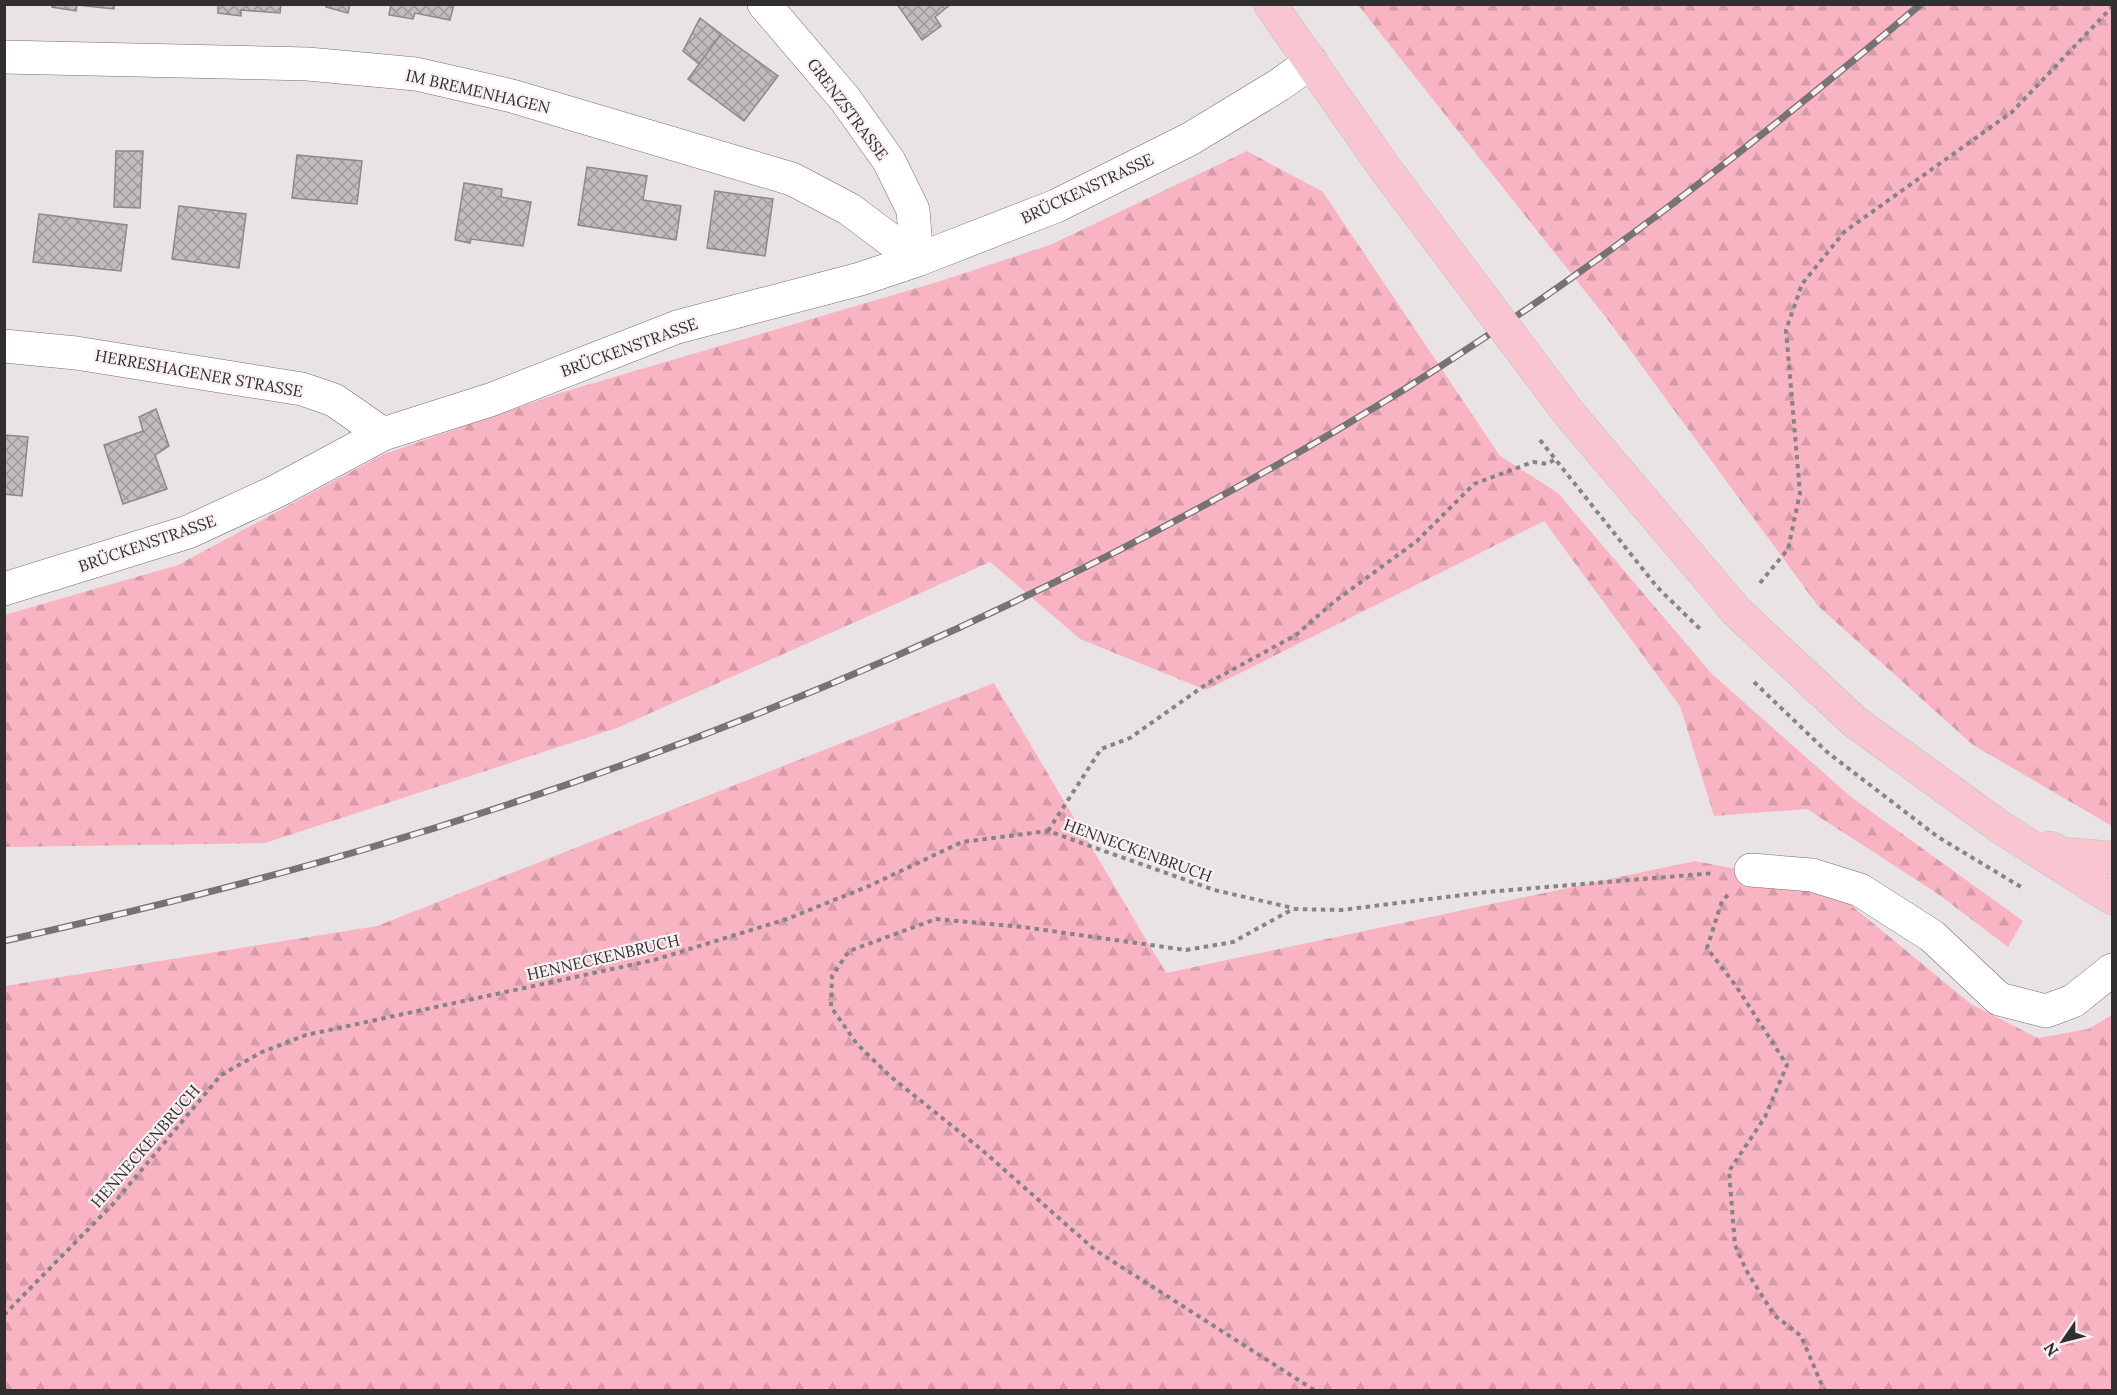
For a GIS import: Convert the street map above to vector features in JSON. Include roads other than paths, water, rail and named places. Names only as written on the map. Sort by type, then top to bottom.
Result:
[{"type":"main road","points":[[1270,4],[1386,170],[1568,412],[1737,612],[1855,722],[2000,827],[2112,898]]},
{"type":"main road","points":[[2000,827],[2063,854],[2112,858]]},
{"type":"street","name":"GRENZSTRASSE","points":[[764,4],[845,99],[889,161],[913,210],[917,260]]},
{"type":"street","name":"IM BREMENHAGEN","points":[[4,57],[308,64],[416,74],[512,96],[792,179],[849,209],[917,260]]},
{"type":"street","name":"BRÜCKENSTRASSE","points":[[4,589],[188,532],[257,501],[383,434],[490,400],[677,327],[860,279],[917,260],[1056,206],[1191,139],[1311,62]]},
{"type":"street","name":"HERRESHAGENER STRASSE","points":[[4,346],[98,356],[302,389],[334,400],[383,434]]},
{"type":"street","points":[[1751,870],[1812,875],[1860,890],[1932,936],[1999,999],[2046,1011],[2073,1001],[2112,970]]},
{"type":"railway","points":[[4,941],[139,910],[273,875],[497,808],[632,762],[765,711],[896,656],[1026,596],[1153,533],[1278,464],[1400,392],[1468,348],[1536,303],[1667,208],[1795,108],[1921,4]]}]
